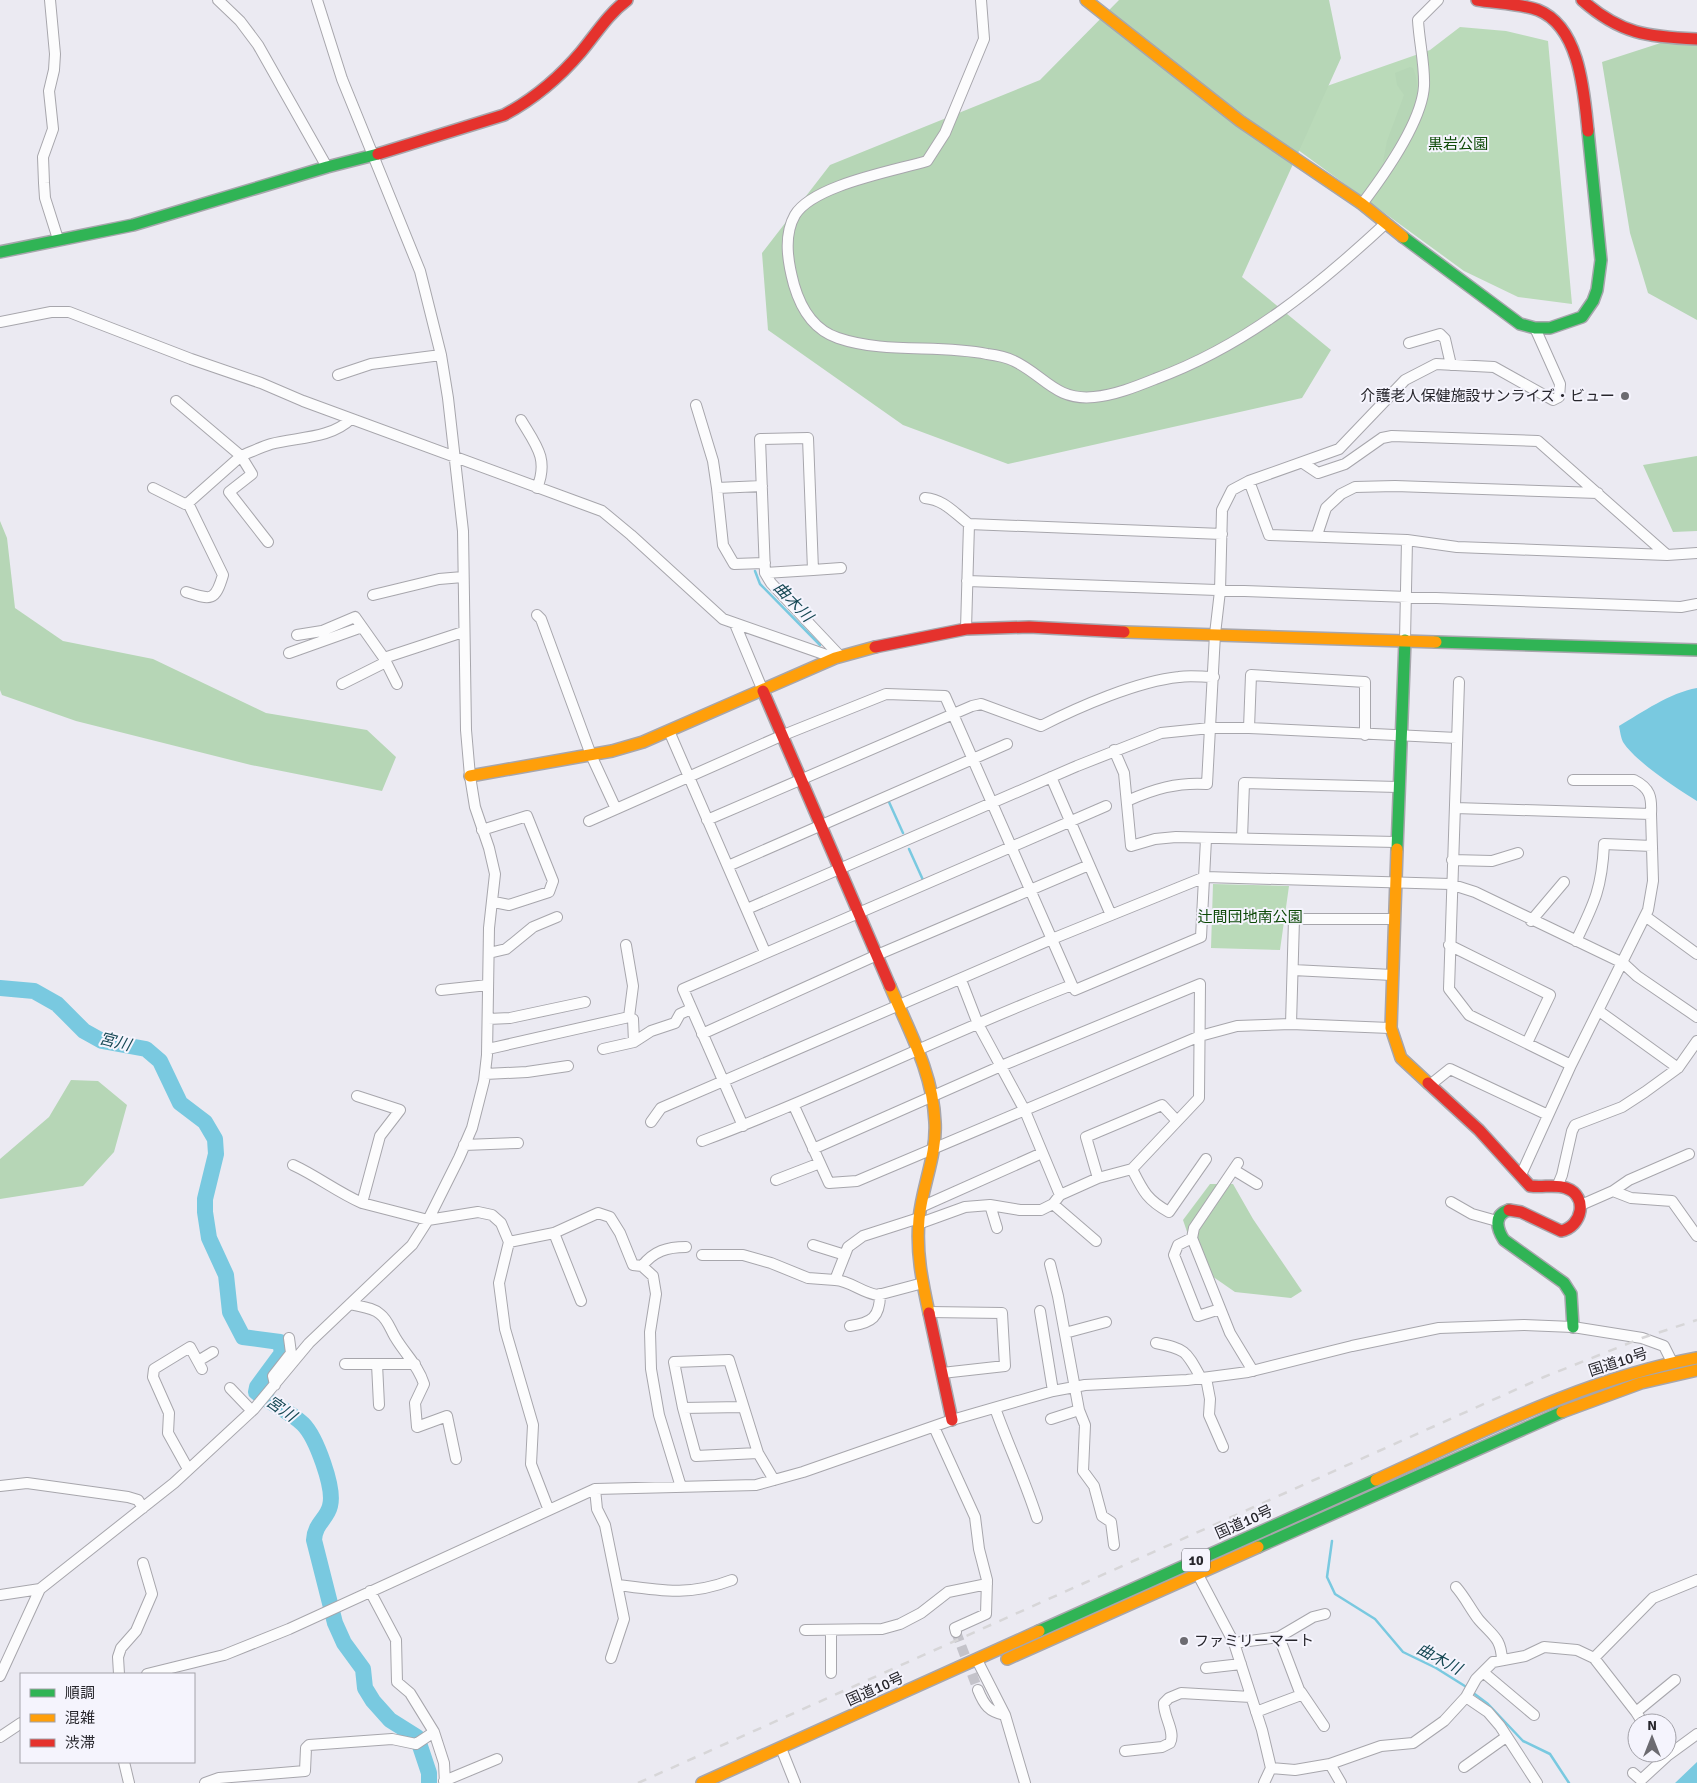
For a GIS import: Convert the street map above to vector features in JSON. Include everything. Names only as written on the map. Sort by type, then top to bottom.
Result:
[{"type":"main road","points":[[0,252],[133,224],[327,167],[375,155],[504,115],[521,107],[549,87],[616,8],[628,0]]},
{"type":"main road","points":[[1086,0],[1240,121],[1362,204],[1434,262],[1513,319],[1535,328],[1550,328],[1582,317],[1597,290],[1602,260],[1587,121],[1577,60],[1569,37],[1557,24],[1538,10],[1477,0]]},
{"type":"main road","points":[[1582,0],[1599,16],[1624,31],[1650,38],[1697,39]]},
{"type":"main road","points":[[470,776],[636,744],[763,691],[838,657],[879,646],[966,629],[1029,627],[1697,650]]},
{"type":"main road","points":[[1405,640],[1390,1028],[1393,1044],[1401,1058],[1479,1130],[1530,1186],[1568,1189],[1576,1195],[1581,1205],[1580,1216],[1574,1225],[1563,1231],[1550,1229],[1523,1211],[1512,1209],[1502,1212],[1497,1221],[1498,1230],[1504,1240],[1564,1283],[1571,1294],[1573,1327]]},
{"type":"main road","points":[[763,691],[838,869],[918,1051],[933,1096],[936,1121],[935,1148],[919,1216],[918,1261],[952,1420]]},
{"type":"main road","name":"国道10号","points":[[985,1667],[1192,1562],[1555,1401],[1610,1379],[1672,1362],[1697,1358]]},
{"type":"main road","name":"国道10号","points":[[731,1783],[784,1753],[1198,1574],[1573,1407],[1641,1383],[1697,1370]]},
{"type":"main road","name":"国道10号","points":[[702,1783],[848,1730]]},
{"type":"street","points":[[50,0],[55,54],[54,70],[48,91],[53,129],[43,157],[45,198],[58,239]]},
{"type":"street","points":[[218,0],[240,21],[258,45],[327,167]]},
{"type":"street","points":[[0,1676],[5,1655],[40,1589],[174,1483],[253,1410],[309,1343],[412,1245],[428,1220],[464,1145],[476,1114],[485,1074],[488,1049],[489,928],[494,902],[495,874],[482,830],[470,776],[463,632],[462,518],[456,457],[441,355],[420,271],[375,155],[342,79],[317,0]]},
{"type":"street","points":[[981,0],[984,39],[946,133],[933,154],[927,160],[825,191],[806,203],[795,215],[788,236],[788,264],[797,295],[804,310],[824,332],[861,344],[986,353],[1014,361],[1063,394],[1092,397],[1113,394],[1177,371],[1250,334],[1328,274],[1386,224]]},
{"type":"street","points":[[1362,204],[1392,163],[1416,116],[1424,86],[1418,20],[1438,0]]},
{"type":"street","points":[[0,322],[51,312],[69,312],[351,419],[602,511],[723,619],[838,657]]},
{"type":"street","points":[[1127,801],[1159,787],[1186,783],[1207,784],[1215,634],[1220,591],[1222,510],[1232,490],[1249,481],[1339,449],[1405,380],[1436,364],[1494,367],[1553,400],[1559,397],[1560,384],[1535,328]]},
{"type":"street","points":[[1409,343],[1440,334],[1445,338],[1452,365]]},
{"type":"street","points":[[338,375],[372,364],[441,355]]},
{"type":"street","points":[[176,401],[241,456],[252,474],[229,492],[268,542]]},
{"type":"street","points":[[696,404],[713,461],[723,545],[734,564],[765,568],[813,570],[841,568]]},
{"type":"street","points":[[153,488],[185,504],[188,503],[241,456],[270,445],[309,438],[342,428],[351,419]]},
{"type":"street","points":[[521,420],[541,454],[543,474],[536,488]]},
{"type":"street","points":[[1303,463],[1318,473],[1345,464],[1382,438],[1392,436],[1538,441],[1667,555]]},
{"type":"street","points":[[813,570],[808,438],[760,439],[765,568],[771,583],[838,657]]},
{"type":"street","points":[[1249,481],[1269,535],[1317,535],[1407,540],[1457,547],[1667,555],[1697,553]]},
{"type":"street","points":[[717,488],[762,486]]},
{"type":"street","points":[[1317,535],[1326,508],[1340,494],[1355,487],[1395,486],[1598,493]]},
{"type":"street","points":[[925,498],[937,500],[945,504],[969,524],[1222,534]]},
{"type":"street","points":[[186,592],[206,598],[212,597],[218,592],[223,574],[188,503]]},
{"type":"street","points":[[966,629],[969,524]]},
{"type":"street","points":[[1405,640],[1407,540]]},
{"type":"street","points":[[373,595],[439,579],[463,578]]},
{"type":"street","points":[[967,582],[1681,607],[1697,604]]},
{"type":"street","points":[[537,615],[541,619],[591,754],[616,809]]},
{"type":"street","points":[[296,635],[322,631],[355,617],[385,660],[397,684]]},
{"type":"street","points":[[735,624],[763,691]]},
{"type":"street","points":[[289,653],[362,627]]},
{"type":"street","points":[[342,684],[385,660],[463,632]]},
{"type":"street","points":[[1249,728],[1251,675],[1365,682],[1365,735]]},
{"type":"street","points":[[707,820],[954,713],[981,704],[1040,726],[1062,715],[1143,684],[1180,677],[1214,677]]},
{"type":"street","points":[[1459,682],[1455,808],[1450,884],[1449,989],[1469,1015],[1571,1065]]},
{"type":"street","points":[[590,821],[781,736],[886,694],[945,696],[1075,990],[1201,937],[1206,839]]},
{"type":"street","points":[[747,909],[1114,750],[1160,733],[1210,728],[1249,728],[1457,738]]},
{"type":"street","points":[[668,731],[765,952]]},
{"type":"street","points":[[728,866],[1007,744]]},
{"type":"street","points":[[1114,750],[1124,773],[1130,846],[1162,838],[1396,842]]},
{"type":"street","points":[[1051,777],[1111,915]]},
{"type":"street","points":[[1520,1175],[1571,1065],[1645,916],[1653,880],[1652,801],[1649,791],[1642,784],[1634,780],[1573,780]]},
{"type":"street","points":[[1242,838],[1244,783],[1398,787]]},
{"type":"street","points":[[743,1126],[683,989],[1106,806]]},
{"type":"street","points":[[1455,808],[1651,814]]},
{"type":"street","points":[[482,830],[527,816],[553,881],[549,892],[509,905],[494,902]]},
{"type":"street","points":[[1576,941],[1596,901],[1602,876],[1604,844],[1652,846]]},
{"type":"street","points":[[1452,860],[1492,861],[1518,853]]},
{"type":"street","points":[[702,1034],[877,955],[1089,865]]},
{"type":"street","points":[[651,1122],[661,1108],[1205,876],[1450,884],[1474,892],[1531,921],[1623,963],[1637,976],[1697,1017]]},
{"type":"street","points":[[1531,921],[1564,882]]},
{"type":"street","points":[[1645,916],[1697,954]]},
{"type":"street","points":[[489,953],[506,949],[533,927],[557,917]]},
{"type":"street","points":[[1291,1024],[1294,919],[1394,919]]},
{"type":"street","points":[[626,945],[633,986],[629,1017]]},
{"type":"street","points":[[1449,945],[1550,995],[1527,1043]]},
{"type":"street","points":[[1293,970],[1392,975]]},
{"type":"street","points":[[961,980],[978,1024],[1024,1111],[1060,1195]]},
{"type":"street","points":[[813,1149],[1001,1066],[1200,984],[1199,1098],[1132,1169],[1098,1178],[1060,1195],[1053,1204],[1041,1210],[1020,1210],[990,1205],[965,1207],[919,1216]]},
{"type":"street","points":[[441,990],[488,985]]},
{"type":"street","points":[[702,1140],[794,1106],[978,1024],[1072,985]]},
{"type":"street","points":[[488,1019],[510,1018],[586,1002]]},
{"type":"street","points":[[603,1049],[634,1042],[651,1031],[675,1023],[680,1014],[691,1009]]},
{"type":"street","points":[[1598,1011],[1678,1068]]},
{"type":"street","points":[[629,1017],[633,1019],[634,1042]]},
{"type":"street","points":[[488,1049],[629,1017]]},
{"type":"street","points":[[794,1106],[829,1183],[857,1181],[1200,1036],[1237,1026],[1291,1024],[1390,1028]]},
{"type":"street","points":[[1557,1187],[1575,1126],[1622,1107],[1678,1068],[1697,1042]]},
{"type":"street","points":[[485,1074],[527,1072],[568,1066]]},
{"type":"street","points":[[1430,1085],[1450,1069],[1548,1115]]},
{"type":"street","points":[[357,1096],[400,1110],[380,1136],[362,1203]]},
{"type":"street","points":[[1098,1178],[1086,1137],[1162,1105],[1177,1121]]},
{"type":"street","points":[[464,1145],[518,1143]]},
{"type":"street","points":[[835,1280],[848,1247],[863,1236],[919,1216],[1042,1153]]},
{"type":"street","points":[[1581,1205],[1614,1191],[1630,1180],[1689,1154]]},
{"type":"street","points":[[1132,1169],[1144,1193],[1154,1204],[1169,1212],[1206,1159]]},
{"type":"street","points":[[776,1180],[820,1163]]},
{"type":"street","points":[[293,1165],[318,1177],[338,1193],[362,1203],[428,1220],[478,1212],[492,1215],[501,1223],[509,1242],[499,1283],[505,1329],[533,1424],[531,1464],[548,1508]]},
{"type":"street","points":[[1253,1371],[1230,1333],[1192,1238],[1194,1228],[1236,1166],[1258,1184]]},
{"type":"street","points":[[1614,1191],[1632,1198],[1672,1201],[1697,1236]]},
{"type":"street","points":[[1451,1202],[1472,1214],[1497,1221]]},
{"type":"street","points":[[1053,1204],[1096,1241]]},
{"type":"street","points":[[990,1205],[997,1228]]},
{"type":"street","points":[[509,1242],[554,1233],[598,1213],[610,1217],[620,1233],[633,1265],[642,1266],[653,1276],[656,1294],[650,1332],[651,1370],[659,1415],[680,1487]]},
{"type":"street","points":[[554,1233],[581,1302]]},
{"type":"street","points":[[1192,1238],[1178,1245],[1174,1254],[1198,1316],[1220,1310]]},
{"type":"street","points":[[813,1245],[845,1255]]},
{"type":"street","points":[[642,1266],[651,1255],[670,1247],[686,1247]]},
{"type":"street","points":[[702,1254],[743,1255],[771,1263],[808,1278],[844,1281],[870,1294],[880,1294],[923,1283]]},
{"type":"street","points":[[1050,1264],[1065,1333],[1074,1387],[1079,1410],[1085,1425],[1083,1471],[1094,1486],[1102,1516],[1111,1522],[1114,1545]]},
{"type":"street","points":[[850,1326],[863,1324],[875,1317],[880,1309],[880,1294]]},
{"type":"street","points":[[350,1304],[374,1310],[382,1315],[420,1371],[424,1384],[415,1403],[417,1428],[447,1416],[456,1459]]},
{"type":"street","points":[[1040,1311],[1053,1391]]},
{"type":"street","points":[[929,1312],[1002,1313],[1006,1366],[942,1373]]},
{"type":"street","points":[[1065,1333],[1106,1322]]},
{"type":"street","points":[[151,1673],[224,1655],[289,1629],[548,1508],[595,1489],[756,1484],[774,1480],[952,1420],[1053,1391],[1074,1387],[1203,1378],[1253,1371],[1352,1346],[1439,1328],[1524,1325],[1573,1327],[1651,1341],[1664,1346],[1672,1362]]},
{"type":"street","points":[[272,1389],[273,1376],[291,1353],[289,1338]]},
{"type":"street","points":[[1156,1343],[1180,1348],[1192,1361],[1203,1378],[1210,1399],[1209,1415],[1223,1447]]},
{"type":"street","points":[[188,1469],[168,1433],[169,1413],[153,1377],[154,1369],[190,1347],[200,1365],[213,1352]]},
{"type":"street","points":[[758,1453],[696,1456],[683,1408],[674,1362],[729,1360],[742,1407],[758,1453],[774,1480]]},
{"type":"street","points":[[345,1364],[415,1364]]},
{"type":"street","points":[[377,1364],[379,1405]]},
{"type":"street","points":[[230,1388],[253,1410]]},
{"type":"street","points":[[683,1408],[742,1407]]},
{"type":"street","points":[[994,1408],[1010,1450],[1025,1480],[1037,1518]]},
{"type":"street","points":[[1051,1419],[1079,1410]]},
{"type":"street","points":[[934,1427],[975,1517],[987,1584],[986,1614],[955,1628],[956,1632]]},
{"type":"street","points":[[0,1486],[27,1483],[128,1497],[138,1500],[142,1508]]},
{"type":"street","points":[[595,1489],[597,1509],[605,1525],[619,1585],[624,1620],[611,1658]]},
{"type":"street","points":[[1192,1562],[1234,1643],[1241,1664],[1271,1768],[1264,1783]]},
{"type":"street","points":[[119,1673],[118,1657],[121,1648],[136,1631],[152,1594],[143,1563]]},
{"type":"street","points":[[619,1585],[674,1593],[712,1588],[732,1580]]},
{"type":"street","points":[[1594,1658],[1653,1598],[1697,1580]]},
{"type":"street","points":[[805,1630],[882,1629],[900,1624],[921,1613],[948,1592],[987,1584]]},
{"type":"street","points":[[1456,1587],[1478,1619],[1498,1639],[1502,1647],[1502,1660]]},
{"type":"street","points":[[0,1595],[40,1589]]},
{"type":"street","points":[[370,1591],[396,1640],[397,1682],[410,1693],[434,1732],[444,1763],[445,1782],[496,1759]]},
{"type":"street","points":[[1234,1643],[1279,1637],[1313,1617],[1324,1614]]},
{"type":"street","points":[[831,1630],[831,1673]]},
{"type":"street","points":[[1279,1637],[1301,1692],[1324,1726]]},
{"type":"street","points":[[1271,1768],[1295,1770],[1330,1764],[1381,1746],[1413,1744],[1435,1729],[1493,1662],[1525,1656],[1544,1647],[1577,1650],[1594,1658],[1636,1712],[1675,1680]]},
{"type":"street","points":[[1206,1668],[1241,1664]]},
{"type":"street","points":[[985,1667],[1005,1715],[1025,1783]]},
{"type":"street","points":[[1483,1672],[1534,1715]]},
{"type":"street","points":[[978,1690],[983,1703],[993,1713],[1005,1715]]},
{"type":"street","points":[[1469,1691],[1488,1712],[1522,1757],[1537,1783]]},
{"type":"street","points":[[1256,1712],[1300,1697],[1301,1692]]},
{"type":"street","points":[[1125,1751],[1162,1746],[1170,1743],[1172,1736],[1164,1703],[1175,1695],[1181,1693],[1251,1697]]},
{"type":"street","points":[[0,1737],[20,1724]]},
{"type":"street","points":[[205,1783],[218,1778],[305,1771],[306,1748],[309,1744],[392,1739],[416,1744],[434,1732]]},
{"type":"street","points":[[1677,1748],[1697,1734]]},
{"type":"street","points":[[1464,1767],[1506,1737]]},
{"type":"street","points":[[784,1753],[795,1783]]},
{"type":"street","points":[[124,1763],[129,1783]]},
{"type":"street","points":[[1633,1773],[1641,1780],[1658,1763]]},
{"type":"street","points":[[1330,1764],[1341,1783]]},
{"type":"green space","points":[[1119,0],[1329,0],[1341,58],[1242,277],[1331,350],[1302,398],[1008,464],[903,425],[768,330],[762,253],[830,165],[1040,80]]},
{"type":"green space","name":"黒岩公園","points":[[1460,27],[1506,31],[1548,41],[1572,304],[1518,297],[1464,271],[1253,117],[1268,82],[1327,86],[1430,50]]},
{"type":"green space","points":[[1676,38],[1697,46],[1697,320],[1648,293],[1630,233],[1602,62]]},
{"type":"green space","points":[[1410,67],[1413,68],[1417,80],[1415,105],[1405,129],[1383,162],[1387,141],[1404,95],[1397,85],[1395,73]]},
{"type":"green space","points":[[1697,456],[1697,531],[1673,532],[1643,465]]},
{"type":"green space","points":[[0,521],[7,538],[15,608],[63,641],[153,659],[266,713],[367,730],[396,757],[382,791],[251,765],[76,721],[2,695],[0,690]]},
{"type":"green space","name":"辻間団地南公園","points":[[1213,884],[1289,886],[1280,950],[1211,948]]},
{"type":"green space","points":[[71,1080],[98,1081],[127,1105],[114,1152],[83,1186],[0,1199],[0,1159],[49,1117]]},
{"type":"green space","points":[[1210,1184],[1233,1184],[1253,1219],[1302,1291],[1291,1298],[1235,1292],[1199,1267],[1183,1220]]},
{"type":"water","points":[[1697,688],[1697,801],[1637,758],[1623,742],[1619,726],[1676,694]]},
{"type":"water","points":[[1697,1762],[1697,1783],[1675,1783]]},
{"type":"waterway","name":"曲木川","points":[[755,571],[760,584],[820,645]]},
{"type":"waterway","name":"曲木川","points":[[889,802],[903,833]]},
{"type":"waterway","name":"曲木川","points":[[909,849],[923,880]]},
{"type":"waterway","name":"宮川","points":[[0,988],[34,991],[57,1004],[84,1031],[102,1041],[146,1049],[160,1061],[180,1103],[205,1122],[215,1139],[216,1154],[205,1199],[205,1212],[209,1238],[226,1275],[230,1312],[243,1337],[280,1342],[282,1353],[257,1387],[256,1392],[293,1415],[303,1424],[319,1451],[330,1487],[331,1498],[330,1506],[316,1529],[314,1540],[335,1623],[344,1643],[363,1669],[365,1688],[373,1701],[390,1720],[417,1737],[429,1773],[429,1783]]},
{"type":"waterway","name":"曲木川","points":[[1332,1541],[1327,1577],[1335,1594],[1375,1619],[1403,1652],[1436,1668],[1468,1688]]},
{"type":"waterway","name":"曲木川","points":[[1472,1692],[1488,1704],[1523,1741],[1550,1754],[1569,1783]]},
{"type":"tunnel","points":[[956,1632],[978,1690]]},
{"type":"railway","points":[[638,1783],[1544,1377],[1642,1338],[1697,1320]]},
{"type":"traffic: fast","points":[[1403,237],[1520,324],[1535,328],[1550,328],[1582,317],[1593,301],[1597,290],[1601,260],[1588,131]]},
{"type":"traffic: fast","points":[[0,252],[133,225],[327,167],[378,154]]},
{"type":"traffic: fast","points":[[1397,849],[1405,640]]},
{"type":"traffic: fast","points":[[1436,642],[1697,650]]},
{"type":"traffic: fast","points":[[1509,1210],[1500,1215],[1498,1223],[1504,1240],[1564,1283],[1571,1294],[1573,1327]]},
{"type":"traffic: fast","points":[[1258,1547],[1562,1412]]},
{"type":"traffic: fast","points":[[1039,1631],[1376,1480]]},
{"type":"traffic: slow","points":[[1086,0],[1240,121],[1362,204],[1403,237]]},
{"type":"traffic: slow","points":[[1124,632],[1436,642]]},
{"type":"traffic: slow","points":[[470,776],[612,751],[643,742],[835,658],[875,647]]},
{"type":"traffic: slow","points":[[1397,849],[1391,1028],[1401,1058],[1428,1083]]},
{"type":"traffic: slow","points":[[890,986],[919,1052],[930,1086],[933,1104],[935,1122],[934,1147],[921,1207],[918,1231],[920,1266],[929,1313]]},
{"type":"traffic: slow","points":[[1376,1480],[1493,1426],[1573,1393],[1655,1367],[1697,1358]]},
{"type":"traffic: slow","points":[[1562,1412],[1641,1383],[1697,1370]]},
{"type":"traffic: slow","points":[[1007,1659],[1258,1547]]},
{"type":"traffic: slow","points":[[702,1783],[1039,1631]]},
{"type":"traffic: jam","points":[[378,154],[504,115],[515,109],[536,95],[564,71],[608,18],[627,0]]},
{"type":"traffic: jam","points":[[1477,0],[1532,8],[1552,18],[1563,31],[1571,45],[1577,62],[1588,131]]},
{"type":"traffic: jam","points":[[1582,0],[1609,20],[1635,32],[1664,37],[1697,39]]},
{"type":"traffic: jam","points":[[875,647],[966,629],[1029,627],[1124,632]]},
{"type":"traffic: jam","points":[[763,691],[890,986]]},
{"type":"traffic: jam","points":[[1428,1083],[1479,1130],[1530,1186],[1566,1188],[1573,1192],[1580,1204],[1578,1218],[1574,1224],[1561,1231],[1521,1212],[1509,1210]]},
{"type":"traffic: jam","points":[[929,1313],[952,1420]]},
{"type":"place","name":"介護老人保健施設サンライズ・ビュー","points":[[1625,396]]},
{"type":"place","name":"ファミリーマート","points":[[1184,1641]]}]
